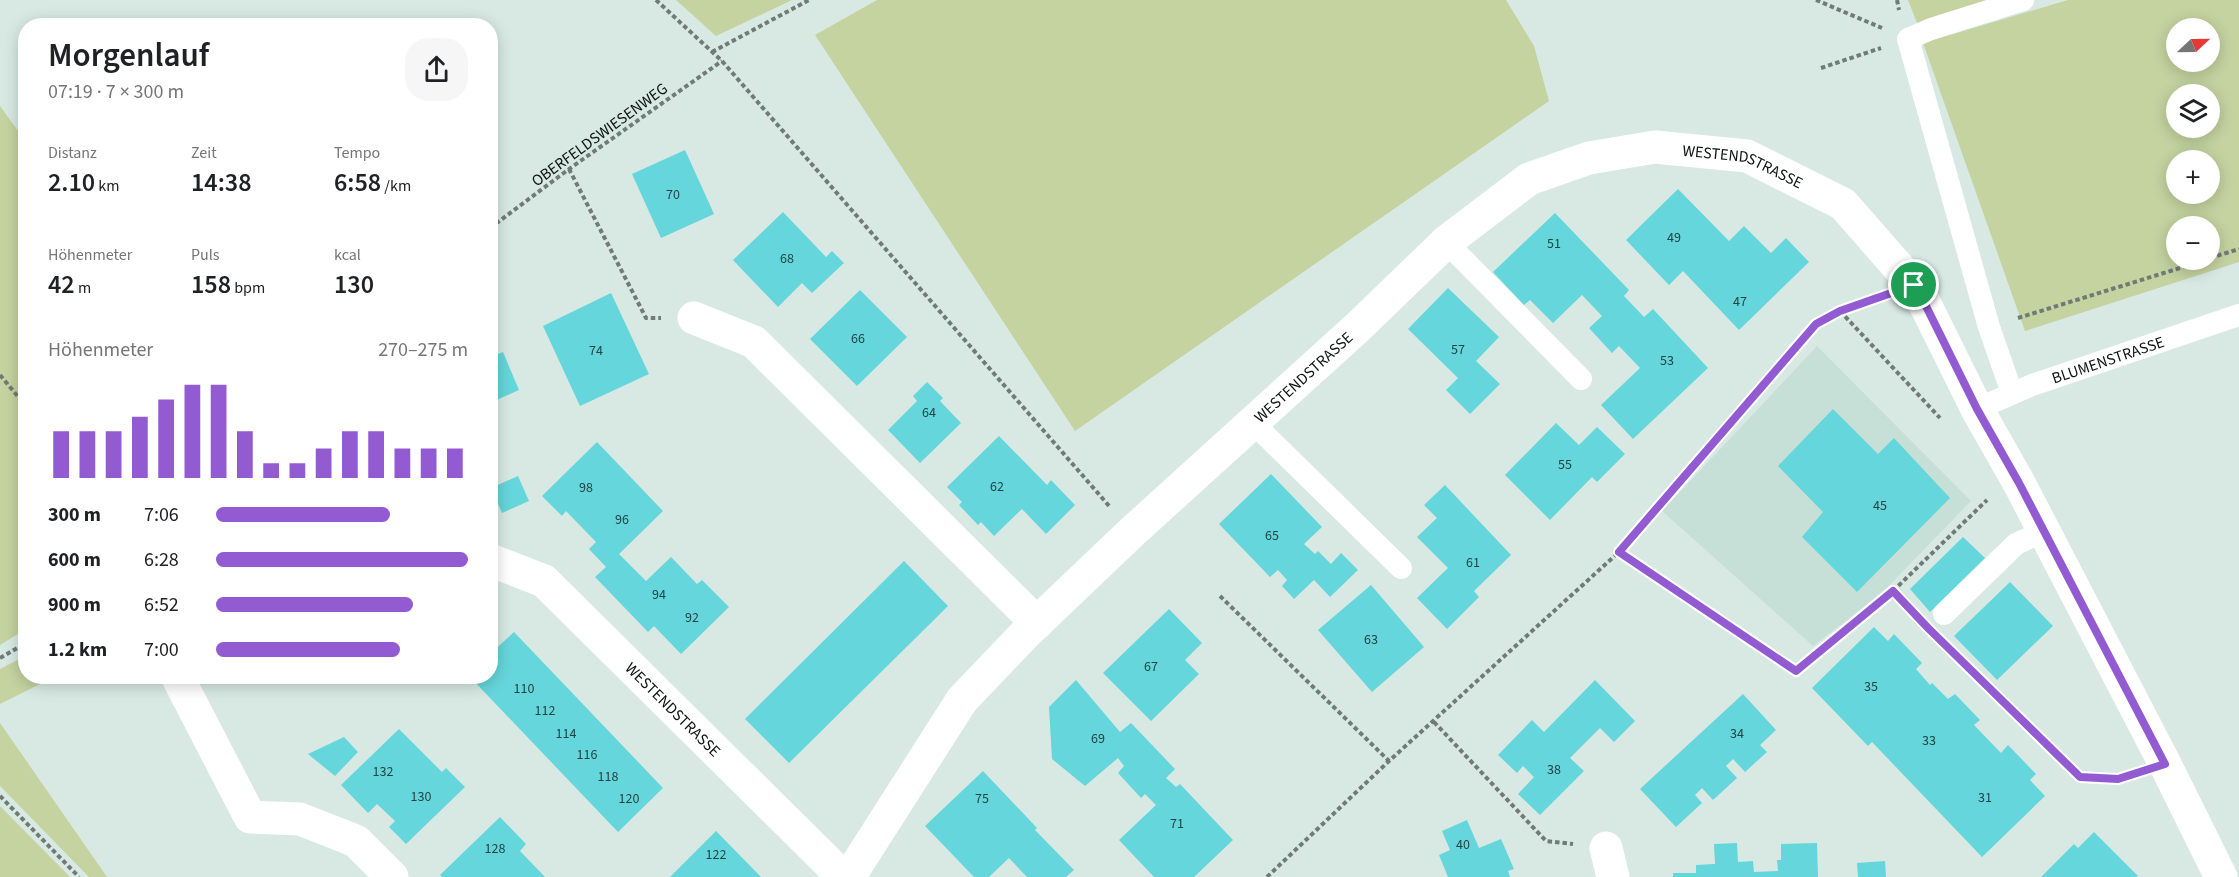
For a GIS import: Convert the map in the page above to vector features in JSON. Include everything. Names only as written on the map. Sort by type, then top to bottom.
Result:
[{"type":"street","name":"WESTENDSTRASSE","points":[[849,877],[962,700],[1037,623],[1132,532],[1358,327],[1446,242],[1529,179],[1589,158],[1655,147],[1747,156],[1843,204],[1914,285],[2165,764],[2221,877]]},
{"type":"street","points":[[694,318],[754,342],[1037,623]]},
{"type":"street","name":"WESTENDSTRASSE","points":[[498,563],[544,580],[843,877]]},
{"type":"street","points":[[181,684],[250,817],[300,819],[356,841],[392,877]]},
{"type":"lane","points":[[2012,393],[1989,327],[1908,39],[1931,29],[2023,0]]},
{"type":"lane","points":[[1446,242],[1581,379]]},
{"type":"lane","name":"BLUMENSTRASSE","points":[[1977,409],[2032,385],[2239,315]]},
{"type":"lane","points":[[1253,423],[1401,568]]},
{"type":"lane","points":[[1944,614],[2016,544],[2044,531]]},
{"type":"path","points":[[656,0],[722,61],[1132,532]]},
{"type":"path","points":[[712,52],[808,0]]},
{"type":"path","points":[[1816,0],[1908,39]]},
{"type":"path","points":[[1821,68],[1908,39]]},
{"type":"path","name":"OBERFELDSWIESENWEG","points":[[498,222],[568,169],[722,61]]},
{"type":"path","points":[[568,169],[646,318],[694,318]]},
{"type":"path","points":[[2220,255],[2239,249]]},
{"type":"path","points":[[1989,327],[2173,270]]},
{"type":"path","points":[[1267,877],[1389,761],[1619,552],[1816,324],[1840,311],[1914,285]]},
{"type":"path","points":[[1840,311],[1944,423],[1977,409]]},
{"type":"path","points":[[0,375],[18,396]]},
{"type":"path","points":[[1619,552],[1796,671],[1893,591],[1983,502],[2019,483]]},
{"type":"path","points":[[1893,591],[1914,614]]},
{"type":"path","points":[[1220,596],[1389,761]]},
{"type":"path","points":[[1936,637],[2080,777],[2118,779],[2165,764]]},
{"type":"path","points":[[0,658],[18,648]]},
{"type":"path","points":[[1434,722],[1546,841],[1609,863]]},
{"type":"path","points":[[0,796],[80,877]]},
{"type":"shaded area","points":[[1817,346],[1971,501],[1881,594],[1813,646],[1662,511]]},
{"type":"green space","points":[[676,0],[792,0],[716,36]]},
{"type":"green space","points":[[877,0],[1506,0],[1534,46],[1549,101],[1075,431],[815,35]]},
{"type":"green space","points":[[1908,0],[1992,0],[1917,23]]},
{"type":"green space","points":[[2068,0],[2239,0],[2239,262],[2220,268],[2220,216],[2166,216],[2166,270],[2214,270],[2025,331],[1923,43]]},
{"type":"green space","points":[[0,106],[18,131],[18,634],[0,645]]},
{"type":"green space","points":[[18,660],[18,684],[40,684],[0,704],[0,669]]},
{"type":"green space","points":[[0,723],[107,877],[89,877],[0,786]]},
{"type":"green space","points":[[0,806],[70,877],[0,877]]},
{"type":"building","points":[[685,150],[714,214],[661,238],[632,174]]},
{"type":"building","points":[[1678,189],[1729,241],[1744,226],[1771,253],[1786,238],[1809,262],[1739,330],[1683,271],[1669,285],[1626,240]]},
{"type":"building","points":[[783,212],[826,257],[832,251],[844,263],[812,293],[802,283],[778,307],[733,260]]},
{"type":"building","points":[[1555,213],[1629,290],[1624,296],[1644,317],[1653,309],[1708,368],[1633,439],[1601,405],[1640,368],[1619,346],[1612,353],[1589,328],[1602,316],[1582,295],[1553,323],[1530,300],[1524,305],[1493,272]]},
{"type":"building","points":[[1448,288],[1499,337],[1476,361],[1500,384],[1470,414],[1446,390],[1458,378],[1408,329]]},
{"type":"building","points":[[860,290],[907,337],[857,386],[810,339]]},
{"type":"building","points":[[611,293],[649,374],[580,406],[543,326]]},
{"type":"building","points":[[503,352],[519,390],[498,399],[498,354]]},
{"type":"building","points":[[927,382],[943,398],[940,401],[961,423],[920,463],[888,430],[917,401],[913,396]]},
{"type":"building","points":[[1833,409],[1878,454],[1894,438],[1950,498],[1857,592],[1802,537],[1823,512],[1778,466]]},
{"type":"building","points":[[1556,423],[1579,445],[1597,427],[1625,454],[1597,482],[1592,477],[1550,520],[1505,475]]},
{"type":"building","points":[[999,436],[1047,485],[1051,480],[1075,505],[1046,534],[1022,509],[994,536],[981,522],[978,525],[959,505],[962,502],[947,487]]},
{"type":"building","points":[[597,442],[663,511],[619,554],[646,581],[671,557],[697,584],[702,580],[729,607],[681,654],[654,626],[648,632],[595,577],[606,567],[589,549],[596,542],[566,511],[562,516],[542,496]]},
{"type":"building","points":[[1271,474],[1322,527],[1304,544],[1315,554],[1318,551],[1331,564],[1341,553],[1358,570],[1330,597],[1314,580],[1294,599],[1282,586],[1287,580],[1278,570],[1270,577],[1219,524]]},
{"type":"building","points":[[518,476],[529,501],[502,513],[498,504],[498,485]]},
{"type":"building","points":[[1445,485],[1511,555],[1474,591],[1479,597],[1447,629],[1417,598],[1448,568],[1417,537],[1437,518],[1424,505]]},
{"type":"building","points":[[1963,537],[1985,558],[1930,612],[1910,589]]},
{"type":"building","points":[[904,561],[948,606],[789,763],[745,719]]},
{"type":"building","points":[[2010,582],[2053,626],[1997,680],[1954,636]]},
{"type":"building","points":[[1371,585],[1424,647],[1372,692],[1318,630]]},
{"type":"building","points":[[1169,609],[1202,643],[1185,660],[1199,674],[1151,721],[1103,673]]},
{"type":"building","points":[[1874,627],[1888,641],[1894,634],[1922,663],[1916,669],[1930,685],[1932,683],[1948,699],[1955,694],[1980,720],[1974,725],[2001,753],[2008,745],[2036,774],[2030,780],[2045,796],[1982,857],[1872,742],[1868,746],[1812,688]]},
{"type":"building","points":[[514,632],[663,788],[618,832],[477,684],[498,684],[498,647]]},
{"type":"building","points":[[1076,680],[1120,732],[1131,723],[1175,769],[1166,778],[1176,787],[1180,784],[1233,840],[1194,877],[1154,877],[1119,840],[1156,805],[1145,794],[1141,798],[1118,773],[1124,766],[1118,758],[1085,786],[1052,759],[1049,707]]},
{"type":"building","points":[[1595,680],[1635,721],[1614,742],[1600,728],[1570,758],[1584,771],[1540,815],[1518,794],[1534,777],[1523,766],[1517,773],[1498,755],[1532,720],[1544,732]]},
{"type":"building","points":[[1743,694],[1776,730],[1760,745],[1767,752],[1745,772],[1733,759],[1726,766],[1737,778],[1713,800],[1702,788],[1695,795],[1702,803],[1676,827],[1640,789]]},
{"type":"building","points":[[399,729],[442,772],[446,768],[465,787],[406,844],[389,827],[395,821],[377,804],[368,813],[341,785]]},
{"type":"building","points":[[344,737],[358,752],[335,776],[308,754]]},
{"type":"building","points":[[983,771],[1074,870],[1066,877],[1027,877],[1009,858],[989,877],[974,877],[925,826]]},
{"type":"building","points":[[500,817],[526,844],[520,851],[545,877],[442,877],[440,875]]},
{"type":"building","points":[[1467,820],[1479,848],[1501,839],[1514,869],[1508,871],[1510,877],[1448,877],[1439,855],[1450,850],[1442,831]]},
{"type":"building","points":[[716,831],[761,877],[670,877]]},
{"type":"building","points":[[2094,832],[2138,876],[2041,877],[2074,844],[2078,848]]},
{"type":"building","points":[[1737,843],[1738,862],[1753,861],[1754,872],[1778,871],[1777,860],[1781,860],[1781,844],[1817,843],[1818,877],[1673,877],[1673,873],[1696,873],[1696,865],[1715,864],[1714,844]]},
{"type":"building","points":[[1885,861],[1886,877],[1858,877],[1857,863]]},
{"type":"route","points":[[1914,285],[1977,409],[2019,483],[2165,764],[2118,779],[2080,777],[1893,591],[1796,671],[1619,552],[1816,324],[1840,311],[1914,285]]}]
